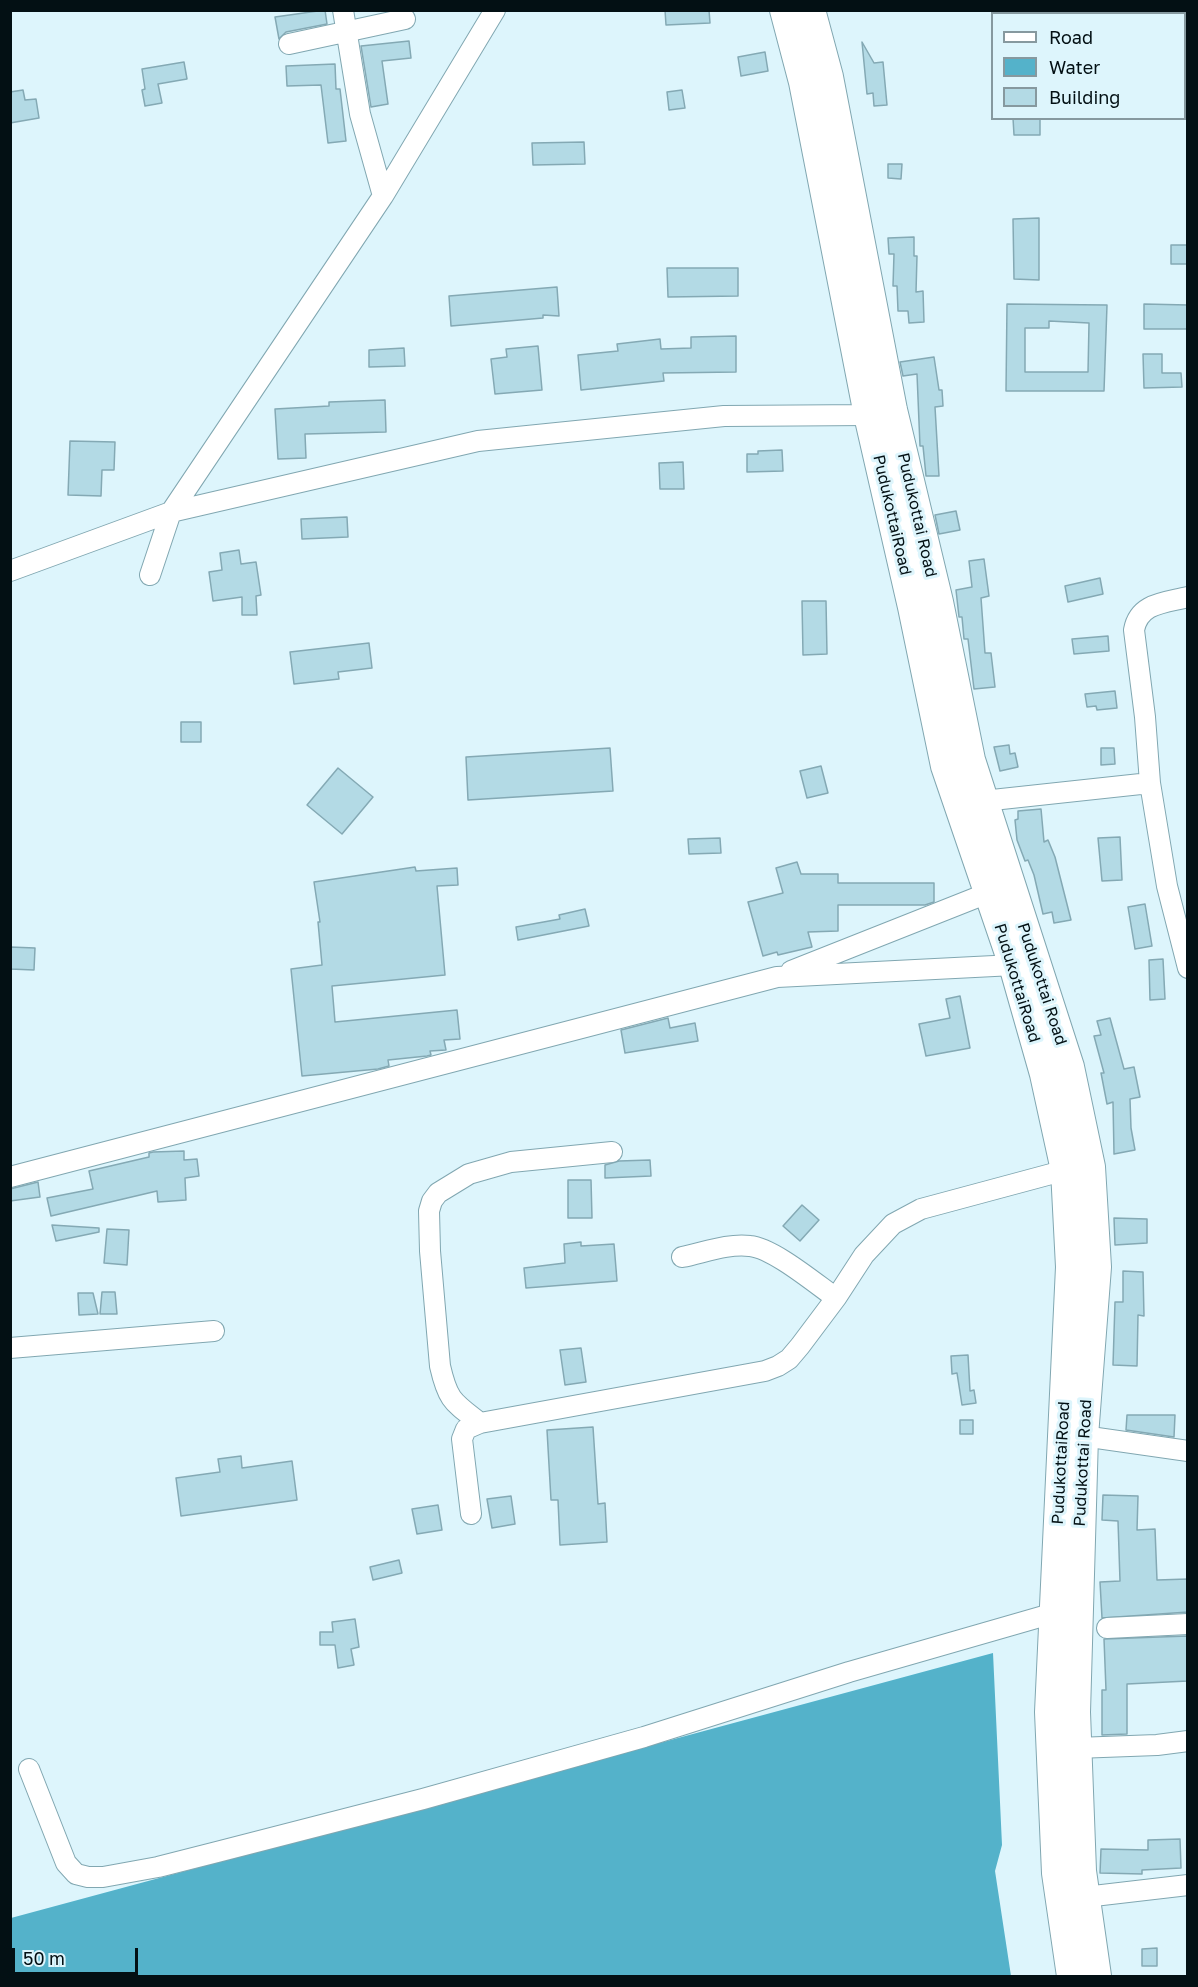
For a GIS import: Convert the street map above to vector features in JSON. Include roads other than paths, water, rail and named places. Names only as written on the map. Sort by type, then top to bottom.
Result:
[{"type":"highway","name":"PudukottaiRoad","points":[[785,10],[881,412],[914,607],[946,766],[1014,965],[1045,1074],[1066,1170],[1071,1267],[1072,1437]]},
{"type":"highway","name":"Pudukottai Road","points":[[810,10],[828,77],[881,412],[938,602],[970,760],[1069,1067],[1090,1167],[1096,1267],[1072,1437],[1062,1625],[1075,1712],[1082,1871],[1096,1977]]},
{"type":"highway","points":[[1062,1625],[1050,1712],[1057,1862],[1072,1977]]},
{"type":"street","points":[[343,10],[360,114],[383,196]]},
{"type":"street","points":[[150,575],[171,512],[383,196],[495,10]]},
{"type":"street","points":[[289,44],[405,20]]},
{"type":"street","points":[[10,571],[171,512],[478,441],[724,416],[881,412]]},
{"type":"street","points":[[1188,597],[1143,611],[1136,619],[1134,630],[1145,717],[1150,783],[1167,886],[1188,968]]},
{"type":"street","points":[[983,801],[1150,783]]},
{"type":"street","points":[[10,1177],[777,977],[988,893]]},
{"type":"street","points":[[777,977],[1014,965]]},
{"type":"street","points":[[480,1423],[452,1401],[444,1384],[440,1366],[430,1251],[429,1210],[432,1201],[438,1193],[469,1174],[511,1162],[612,1152]]},
{"type":"street","points":[[471,1514],[462,1439],[466,1429],[480,1423],[765,1371],[778,1366],[789,1359],[800,1346],[836,1298],[864,1255],[893,1224],[921,1209],[1066,1170]]},
{"type":"street","points":[[682,1257],[733,1246],[750,1245],[766,1250],[836,1298]]},
{"type":"street","points":[[10,1348],[214,1331]]},
{"type":"street","points":[[1072,1437],[1188,1452]]},
{"type":"street","points":[[1107,1629],[1188,1624]]},
{"type":"street","points":[[29,1769],[66,1863],[76,1874],[103,1877],[158,1867],[423,1799],[644,1737],[849,1672],[1062,1625]]},
{"type":"street","points":[[1076,1748],[1157,1745],[1188,1741]]},
{"type":"street","points":[[1085,1897],[1188,1884]]},
{"type":"water","points":[[993,1653],[1002,1845],[995,1871],[1011,1976],[11,1976],[11,1918]]}]
